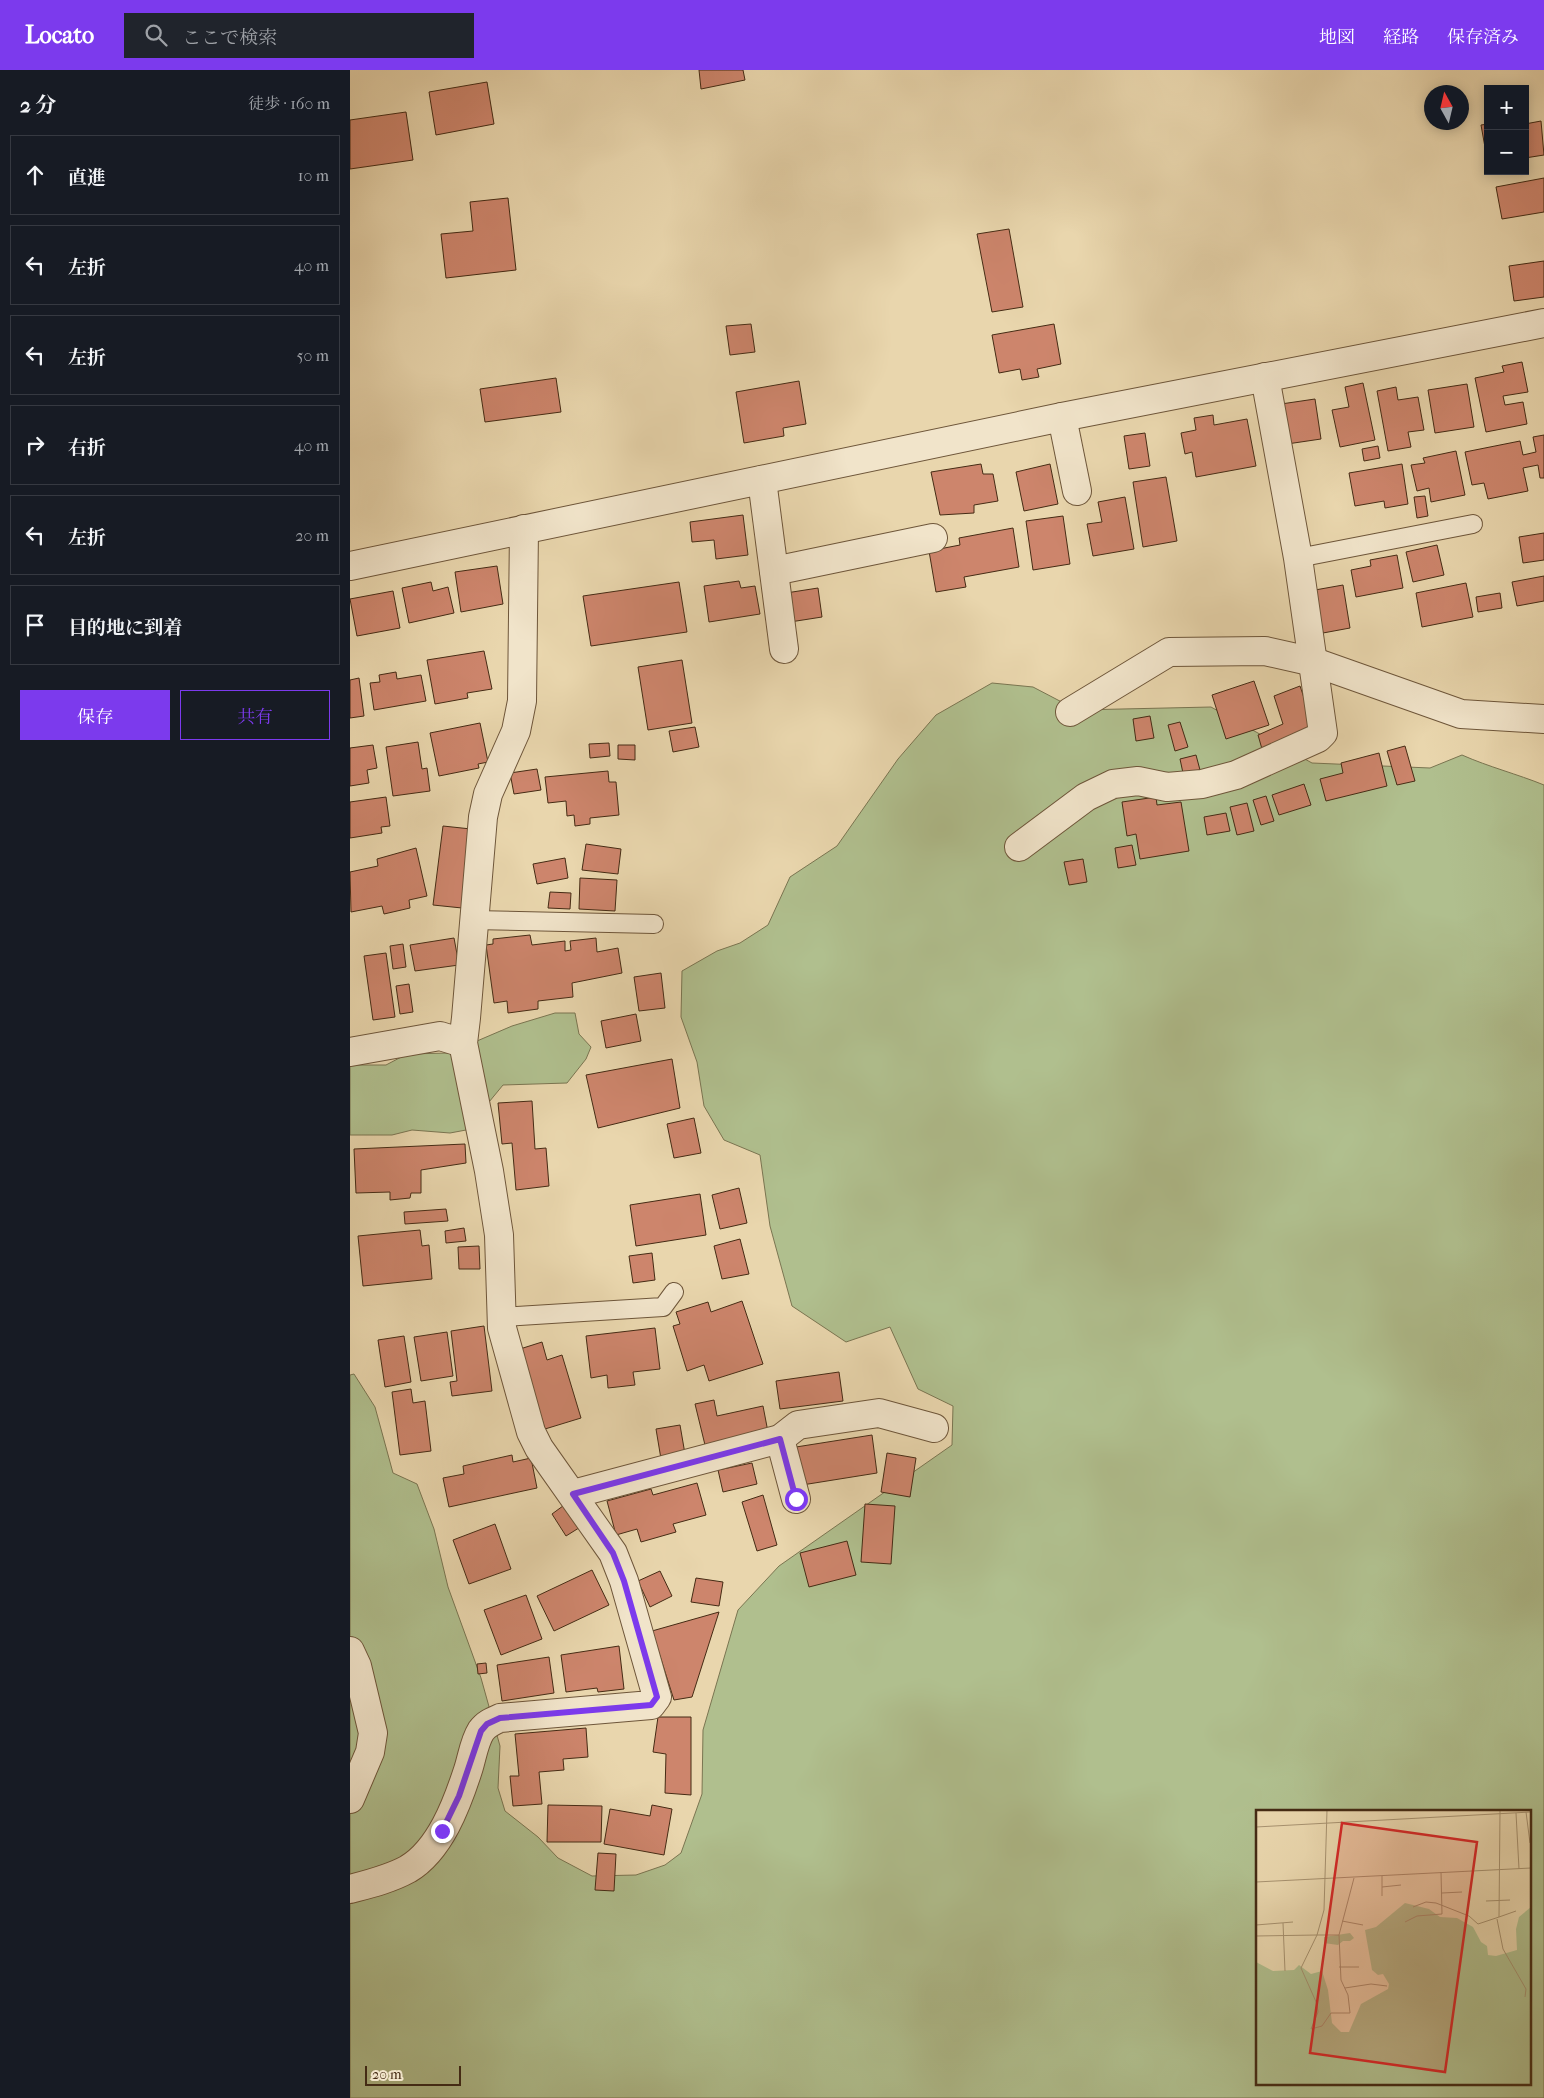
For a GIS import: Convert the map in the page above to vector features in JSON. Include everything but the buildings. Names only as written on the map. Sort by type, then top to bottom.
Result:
[{"type":"street","points":[[350,566],[1062,417],[1544,323]]},
{"type":"street","points":[[1019,847],[1086,797],[1113,784],[1138,782],[1166,786],[1202,784],[1236,775],[1318,738],[1323,733],[1298,558],[1265,377]]},
{"type":"street","points":[[1062,417],[1077,491]]},
{"type":"street","points":[[762,480],[784,649]]},
{"type":"street","points":[[350,1889],[373,1883],[408,1869],[427,1854],[442,1831],[459,1796],[481,1731],[487,1724],[500,1718],[651,1705],[657,1697],[626,1589],[613,1553],[539,1448],[531,1432],[506,1344],[502,1318],[499,1235],[489,1171],[462,1043],[469,993],[473,920],[483,818],[488,794],[516,731],[522,701],[524,529]]},
{"type":"street","points":[[774,570],[933,538]]},
{"type":"street","points":[[1070,712],[1169,652],[1265,651],[1314,662],[1461,714],[1544,719]]},
{"type":"street","points":[[350,1052],[440,1036],[462,1043]]},
{"type":"street","points":[[573,1494],[780,1439],[798,1425],[879,1413],[934,1428]]},
{"type":"street","points":[[780,1439],[796,1499]]},
{"type":"street","points":[[350,1651],[357,1666],[373,1733],[370,1752],[350,1799]]},
{"type":"lane","points":[[1298,558],[1473,524]]},
{"type":"lane","points":[[473,920],[654,924]]},
{"type":"lane","points":[[502,1318],[663,1307],[674,1292]]},
{"type":"green space","points":[[992,683],[1033,687],[1077,710],[1211,707],[1312,763],[1430,768],[1462,755],[1544,785],[1544,2098],[350,2098],[350,1375],[354,1374],[375,1407],[393,1473],[417,1484],[434,1529],[448,1587],[481,1678],[500,1746],[498,1788],[505,1811],[538,1837],[558,1858],[592,1876],[636,1875],[665,1865],[681,1853],[702,1794],[703,1730],[738,1610],[779,1566],[952,1445],[953,1406],[918,1389],[890,1327],[846,1342],[792,1306],[770,1226],[760,1155],[724,1140],[704,1106],[697,1062],[681,1017],[682,971],[717,951],[740,943],[768,925],[790,877],[837,846],[898,759],[936,715]]},
{"type":"green space","points":[[555,1013],[575,1013],[579,1034],[591,1047],[586,1059],[567,1083],[503,1085],[466,1130],[450,1133],[412,1130],[392,1135],[350,1135],[350,1065],[386,1065],[407,1054],[449,1053],[512,1026]]},
{"type":"route","points":[[442,1831],[459,1796],[481,1731],[487,1724],[500,1718],[640,1707],[651,1705],[657,1697],[624,1581],[613,1553],[573,1494],[780,1439],[796,1499]]}]
